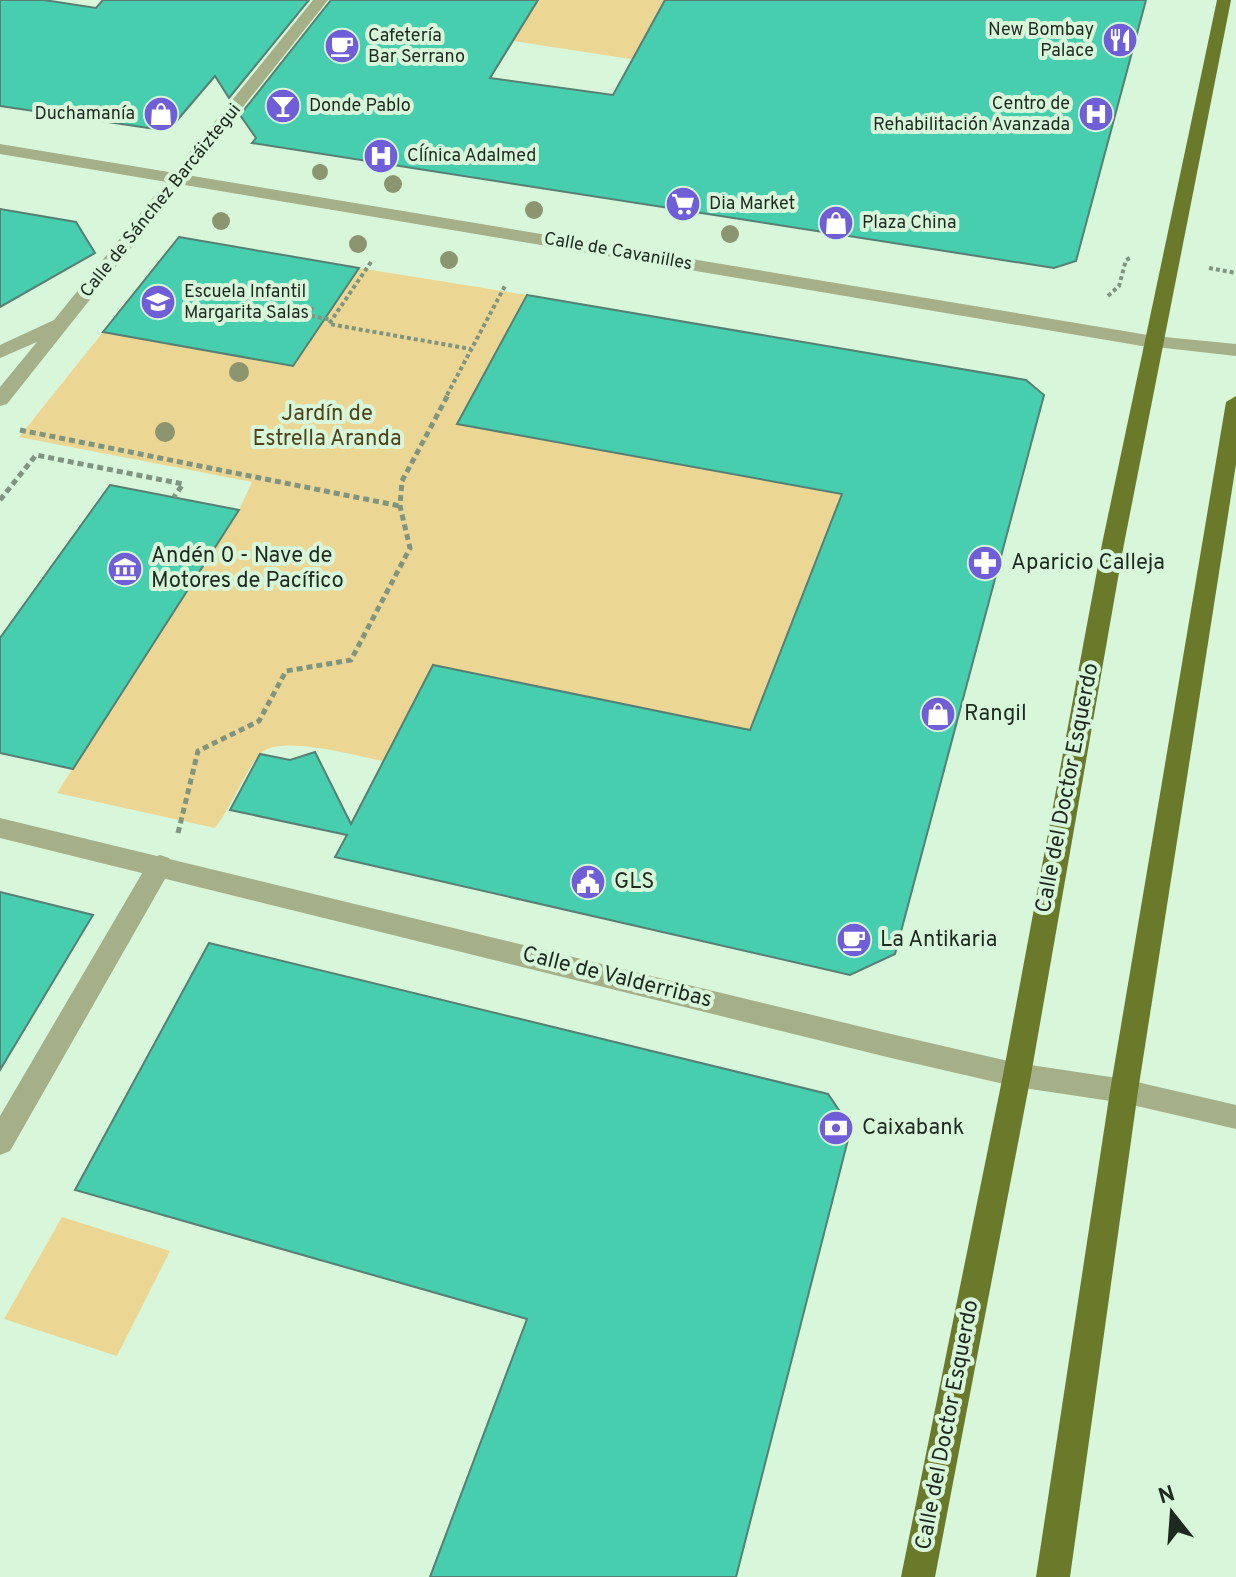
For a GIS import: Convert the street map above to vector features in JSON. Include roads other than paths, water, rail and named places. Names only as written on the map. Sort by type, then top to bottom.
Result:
[{"type":"main road","name":"Calle del Doctor Esquerdo","points":[[918,1577],[1017,1075],[1034,970],[1154,342],[1224,0]]},
{"type":"main road","points":[[1053,1577],[1124,1091],[1236,402]]},
{"type":"street","name":"Calle de Sánchez Barcáiztegui","points":[[0,400],[321,0]]},
{"type":"street","name":"Calle de Cavanilles","points":[[0,149],[1154,342],[1236,350]]},
{"type":"street","points":[[0,352],[63,323]]},
{"type":"street","name":"Calle de Valderribas","points":[[0,828],[1017,1075],[1124,1091],[1236,1117]]},
{"type":"street","points":[[0,1142],[160,865]]},
{"type":"place","name":"New Bombay Palace","points":[[1120,40]]},
{"type":"place","name":"Cafetería Bar Serrano","points":[[342,46]]},
{"type":"place","name":"Donde Pablo","points":[[283,106]]},
{"type":"place","name":"Duchamanía","points":[[161,114]]},
{"type":"place","name":"Centro de Rehabilitación Avanzada","points":[[1096,114]]},
{"type":"place","name":"Cĺínica Adalmed","points":[[381,156]]},
{"type":"place","name":"Dia Market","points":[[683,204]]},
{"type":"place","name":"Plaza China","points":[[836,223]]},
{"type":"place","name":"Escuela Infantil Margarita Salas","points":[[158,302]]},
{"type":"place","name":"Aparicio Calleja","points":[[985,563]]},
{"type":"place","name":"Andén 0 - Nave de Motores de Pacífico","points":[[125,569]]},
{"type":"place","name":"Rangil","points":[[938,714]]},
{"type":"place","name":"GLS","points":[[588,882]]},
{"type":"place","name":"La Antikaria","points":[[854,940]]},
{"type":"place","name":"Caixabank","points":[[836,1128]]},
{"type":"park label","name":"Jardín de Estrella Aranda","points":[[327,426]]}]
